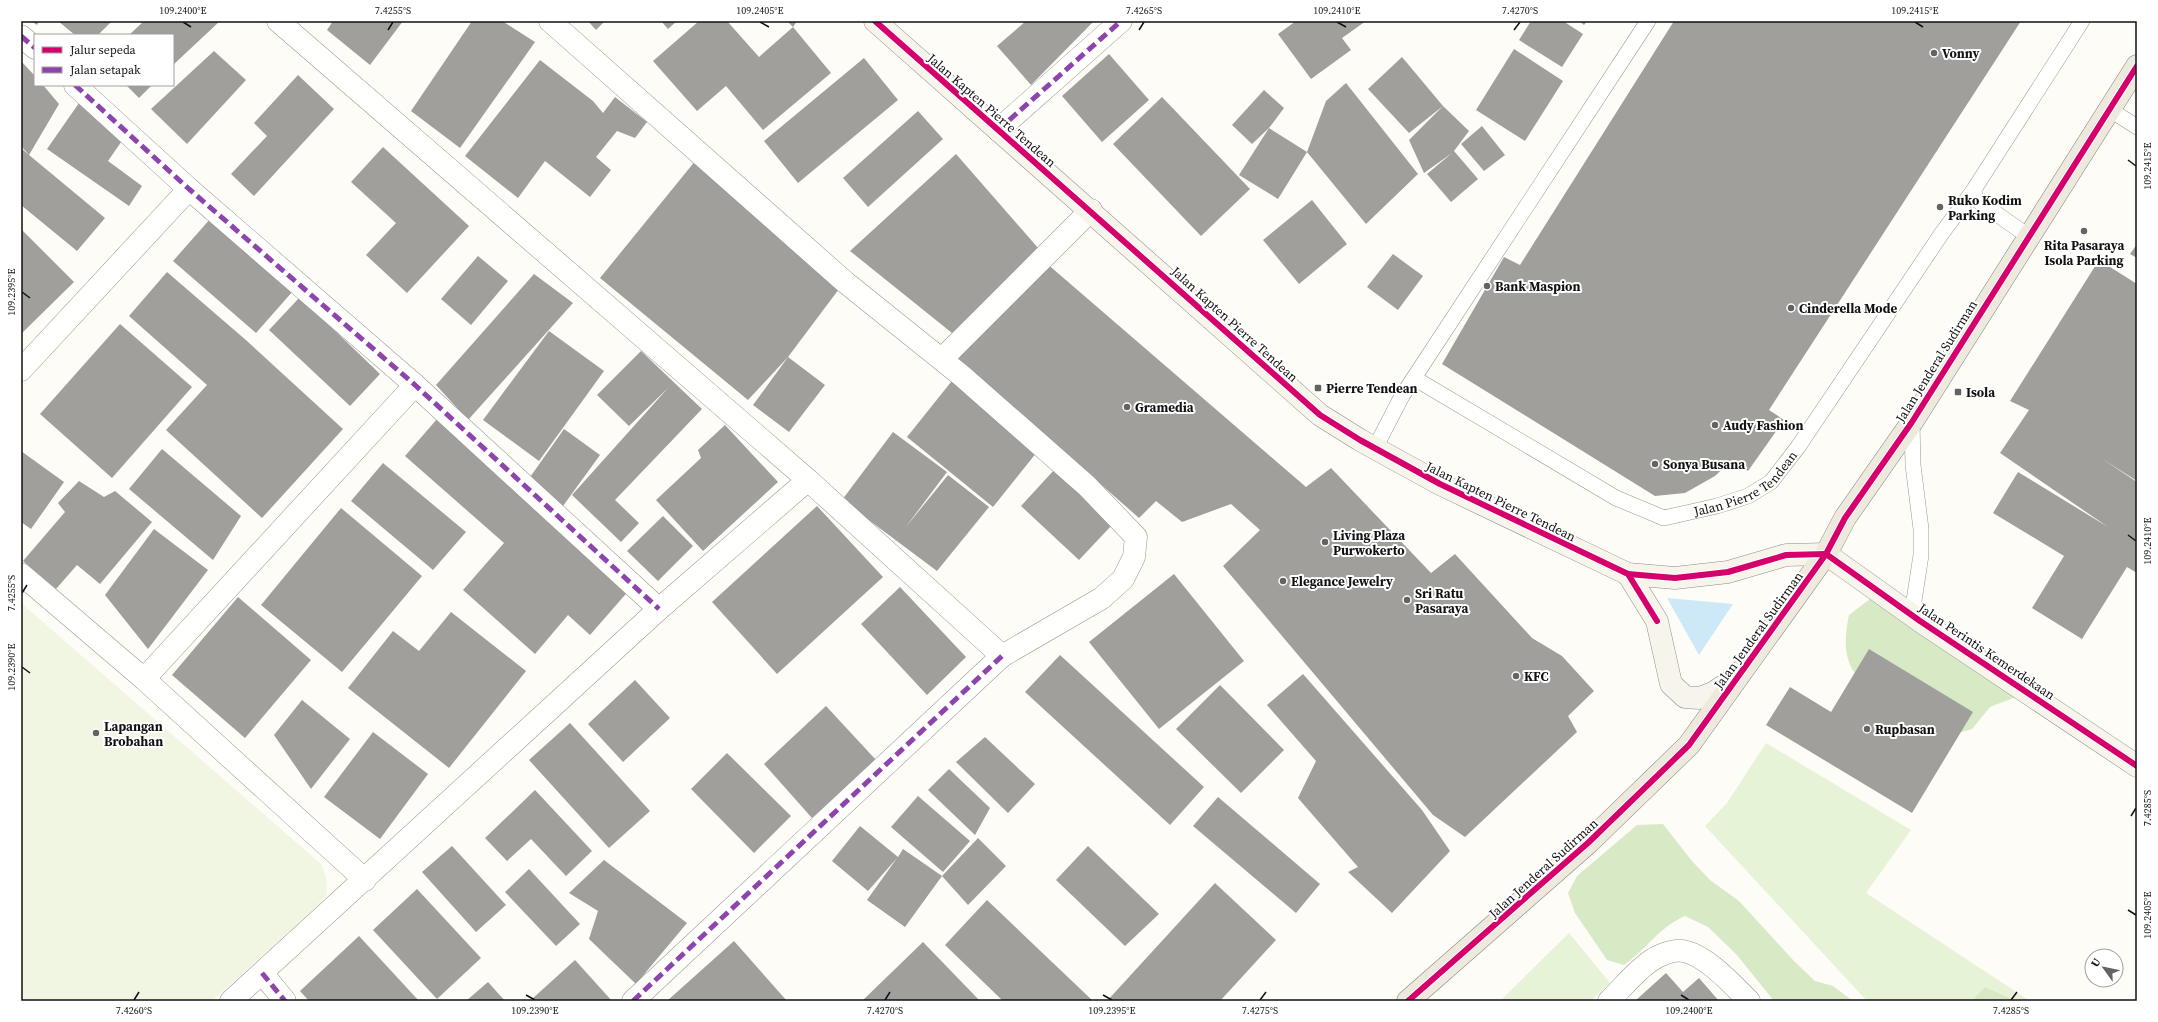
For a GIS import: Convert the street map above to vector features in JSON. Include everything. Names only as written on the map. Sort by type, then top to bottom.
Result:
[{"type":"main road","name":"Jalan Kapten Pierre Tendean","points":[[875,21],[1091,210],[1320,414],[1374,448],[1440,484],[1628,574]]},
{"type":"main road","name":"Jalan Jenderal Sudirman","points":[[1408,1001],[1589,842],[1689,745],[1826,554],[1850,511],[1912,422],[2028,236],[2137,66]]},
{"type":"main road","points":[[1628,574],[1675,578],[1705,575],[1728,572],[1786,555],[1826,554]]},
{"type":"main road","name":"Jalan Perintis Kemerdekaan","points":[[1826,554],[2137,766]]},
{"type":"main road","points":[[1628,574],[1657,621],[1671,684],[1685,697],[1699,698],[1713,693],[1740,674]]},
{"type":"street","points":[[278,21],[808,480],[1002,656]]},
{"type":"street","points":[[550,21],[844,282],[942,359],[1087,486],[1136,538],[1134,557],[1123,579],[1102,598],[1002,656],[633,1001]]},
{"type":"street","points":[[998,130],[1121,21]]},
{"type":"street","points":[[21,36],[34,47]]},
{"type":"street","points":[[76,86],[189,189],[415,385],[660,609]]},
{"type":"street","points":[[21,370],[189,189]]},
{"type":"street","points":[[942,359],[1091,210]]},
{"type":"street","points":[[144,679],[415,385]]},
{"type":"street","points":[[231,1001],[660,609],[808,480]]},
{"type":"street","points":[[21,574],[144,679],[365,880]]},
{"type":"street","points":[[1609,1001],[1648,963],[1658,956],[1683,951],[1699,957],[1730,982],[1749,1001]]},
{"type":"street","points":[[262,973],[285,1001]]},
{"type":"lane","points":[[1374,448],[1414,378],[1648,21]]},
{"type":"lane","name":"Jalan Pierre Tendean","points":[[1414,378],[1616,498],[1664,518],[1717,506],[1748,496],[1771,482],[1798,447],[1942,233],[1974,191],[2082,21]]},
{"type":"lane","points":[[2109,109],[2137,127]]},
{"type":"lane","points":[[1974,191],[1977,200],[2028,236]]},
{"type":"lane","points":[[1912,422],[1913,465],[1921,529],[1921,555],[1912,614]]},
{"type":"green space","points":[[1870,599],[2029,692],[1990,707],[1972,729],[1955,734],[1885,699],[1861,681],[1854,672],[1848,659],[1846,637],[1849,615]]},
{"type":"green space","name":"Lapangan Brobahan","points":[[21,603],[321,864],[326,877],[327,894],[314,909],[212,1001],[21,1001]]},
{"type":"green space","points":[[1766,743],[1911,830],[1866,893],[2030,1001],[2017,1001],[1985,987],[1971,1001],[1867,1001],[1705,826],[1727,803]]},
{"type":"green space","points":[[1663,824],[1692,861],[1710,880],[1739,901],[1794,961],[1815,981],[1833,986],[1853,1001],[1774,1001],[1736,954],[1708,927],[1685,916],[1667,926],[1624,965],[1607,960],[1575,913],[1568,893],[1577,876],[1637,825]]},
{"type":"green space","points":[[1569,933],[1610,983],[1591,1001],[1500,1001]]},
{"type":"green space","points":[[1985,987],[2017,1001],[1971,1001]]},
{"type":"water","points":[[1667,598],[1733,604],[1699,655]]},
{"type":"building","points":[[31,21],[39,21],[37,25]]},
{"type":"building","points":[[58,21],[112,21],[99,34],[74,34]]},
{"type":"building","points":[[144,21],[220,21],[174,64],[174,34],[130,34]]},
{"type":"building","points":[[333,21],[403,21],[370,65],[327,30]]},
{"type":"building","points":[[472,21],[502,21],[535,42],[460,148],[411,111]]},
{"type":"building","points":[[588,21],[605,21],[596,30]]},
{"type":"building","points":[[661,21],[677,21],[668,29]]},
{"type":"building","points":[[699,21],[727,21],[759,57],[793,27],[831,73],[763,130],[726,86],[697,111],[653,61]]},
{"type":"building","points":[[787,21],[797,21],[793,27]]},
{"type":"building","points":[[1026,21],[1094,21],[1031,85],[997,46]]},
{"type":"building","points":[[1296,21],[1366,21],[1342,38],[1351,50],[1311,79],[1278,34]]},
{"type":"building","points":[[1531,21],[1563,21],[1583,34],[1562,67],[1519,40]]},
{"type":"building","points":[[1579,21],[1587,21],[1584,25]]},
{"type":"building","points":[[1674,21],[2021,21],[1769,410],[1784,420],[1748,471],[1732,460],[1715,476],[1685,493],[1655,496],[1442,364],[1504,257],[1520,265]]},
{"type":"building","points":[[1514,49],[1563,81],[1525,141],[1476,110]]},
{"type":"building","points":[[214,51],[246,80],[187,144],[151,109]]},
{"type":"building","points":[[1109,54],[1149,100],[1102,142],[1062,96]]},
{"type":"building","points":[[1402,57],[1443,106],[1409,133],[1368,89]]},
{"type":"building","points":[[864,58],[898,100],[798,183],[764,141]]},
{"type":"building","points":[[540,60],[593,101],[603,113],[615,97],[647,122],[635,138],[617,131],[596,157],[611,170],[590,197],[545,161],[518,198],[465,156]]},
{"type":"building","points":[[21,61],[34,75],[34,86],[44,86],[59,104],[29,155],[21,146]]},
{"type":"building","points":[[298,75],[334,109],[254,196],[231,174],[267,136],[254,123]]},
{"type":"building","points":[[1346,83],[1418,174],[1366,224],[1307,152],[1326,101]]},
{"type":"building","points":[[127,86],[151,86],[139,98]]},
{"type":"building","points":[[1264,90],[1284,108],[1269,128],[1252,144],[1232,125]]},
{"type":"building","points":[[1162,97],[1250,189],[1201,236],[1113,144]]},
{"type":"building","points":[[79,103],[126,135],[108,161],[142,186],[129,206],[47,149]]},
{"type":"building","points":[[1443,106],[1469,131],[1454,151],[1478,179],[1451,202],[1427,174],[1452,153],[1424,173],[1409,140]]},
{"type":"building","points":[[918,111],[943,139],[868,207],[843,178]]},
{"type":"building","points":[[1482,126],[1505,155],[1484,171],[1461,144]]},
{"type":"building","points":[[1269,128],[1307,152],[1278,199],[1239,175]]},
{"type":"building","points":[[383,147],[469,226],[407,293],[366,255],[396,223],[351,182]]},
{"type":"building","points":[[21,148],[105,218],[77,251],[21,205]]},
{"type":"building","points":[[956,154],[1039,249],[952,333],[850,251]]},
{"type":"building","points":[[696,160],[842,285],[788,357],[748,400],[600,278]]},
{"type":"building","points":[[1312,200],[1347,244],[1299,284],[1263,240]]},
{"type":"building","points":[[211,218],[293,291],[256,333],[173,261]]},
{"type":"building","points":[[21,229],[74,282],[21,334],[21,323]]},
{"type":"building","points":[[2137,244],[2137,258],[2130,254]]},
{"type":"building","points":[[1393,254],[1423,276],[1398,310],[1367,287]]},
{"type":"building","points":[[478,256],[508,281],[471,325],[441,299]]},
{"type":"building","points":[[2099,260],[2137,284],[2137,481],[2101,458],[2137,482],[2137,573],[2127,567],[2082,639],[2032,608],[2064,556],[1993,513],[2018,472],[2108,527],[2000,453],[2029,410],[2010,401]]},
{"type":"building","name":"Living Plaza Purwokerto","points":[[1045,262],[1306,487],[1331,468],[1431,573],[1455,554],[1532,638],[1562,656],[1594,691],[1568,716],[1577,732],[1465,837],[1433,815],[1223,566],[1260,530],[1231,504],[1182,522],[1156,501],[1139,518],[952,353]]},
{"type":"building","points":[[167,272],[247,341],[343,429],[262,518],[166,430],[207,385],[129,316]]},
{"type":"building","points":[[534,274],[573,303],[468,420],[436,385]]},
{"type":"building","points":[[300,297],[380,374],[350,406],[269,330]]},
{"type":"building","points":[[120,324],[192,387],[112,478],[40,414]]},
{"type":"building","points":[[549,331],[604,371],[539,461],[483,420]]},
{"type":"building","points":[[641,351],[702,409],[615,500],[639,523],[621,542],[572,495],[668,388],[629,426],[597,395]]},
{"type":"building","points":[[788,357],[825,385],[789,432],[753,405]]},
{"type":"building","points":[[955,377],[1041,447],[993,507],[907,437]]},
{"type":"building","points":[[437,419],[631,588],[590,635],[568,615],[535,654],[463,590],[504,543],[405,456]]},
{"type":"building","points":[[725,425],[778,482],[703,551],[656,500],[701,458],[698,450]]},
{"type":"building","points":[[564,429],[600,455],[563,506],[528,480]]},
{"type":"building","points":[[893,432],[947,472],[905,528],[948,475],[989,507],[937,571],[842,500]]},
{"type":"building","points":[[162,449],[241,516],[213,560],[129,489]]},
{"type":"building","points":[[21,451],[64,482],[31,529],[21,522]]},
{"type":"building","points":[[383,463],[466,532],[433,570],[351,501]]},
{"type":"building","points":[[1054,470],[1112,525],[1079,560],[1021,506]]},
{"type":"building","points":[[79,481],[104,497],[115,491],[152,522],[100,584],[77,565],[56,589],[23,561],[65,512],[58,503]]},
{"type":"building","points":[[817,506],[883,577],[777,674],[712,602]]},
{"type":"building","points":[[341,508],[422,576],[342,672],[261,605]]},
{"type":"building","points":[[663,516],[693,546],[658,581],[627,551]]},
{"type":"building","points":[[154,529],[208,570],[148,649],[105,595]]},
{"type":"building","points":[[1174,574],[1244,661],[1159,729],[1089,642]]},
{"type":"building","points":[[900,587],[966,657],[927,695],[861,624]]},
{"type":"building","points":[[238,597],[311,660],[245,738],[172,675]]},
{"type":"building","points":[[451,612],[526,671],[449,768],[348,688],[393,631],[419,651]]},
{"type":"building","name":"Rupbasan","points":[[1869,649],[1973,712],[1912,813],[1766,725],[1790,687],[1831,712]]},
{"type":"building","points":[[1060,655],[1204,787],[1170,825],[1025,692]]},
{"type":"building","points":[[1303,674],[1422,810],[1450,851],[1392,913],[1348,872],[1358,867],[1298,798],[1316,761],[1267,705]]},
{"type":"building","points":[[635,680],[670,718],[623,762],[588,724]]},
{"type":"building","points":[[1220,685],[1284,750],[1241,793],[1176,729]]},
{"type":"building","points":[[302,700],[350,739],[311,789],[274,735]]},
{"type":"building","points":[[826,706],[876,760],[812,818],[764,764]]},
{"type":"building","points":[[570,723],[650,811],[609,848],[529,760]]},
{"type":"building","points":[[373,732],[428,774],[380,839],[324,797]]},
{"type":"building","points":[[985,737],[1035,784],[1008,813],[956,762]]},
{"type":"building","points":[[727,753],[791,816],[754,853],[691,789]]},
{"type":"building","points":[[949,769],[990,808],[975,835],[928,790]]},
{"type":"building","points":[[535,790],[592,851],[566,876],[531,839],[507,861],[485,838]]},
{"type":"building","points":[[918,796],[970,841],[943,872],[891,827]]},
{"type":"building","points":[[1218,797],[1320,884],[1296,913],[1193,826]]},
{"type":"building","points":[[860,826],[898,857],[903,849],[942,876],[905,927],[867,900],[897,858],[868,891],[832,861]]},
{"type":"building","points":[[978,838],[1006,866],[968,905],[942,876]]},
{"type":"building","points":[[452,846],[506,905],[476,932],[422,872]]},
{"type":"building","points":[[1088,846],[1159,914],[1125,946],[1056,880]]},
{"type":"building","points":[[604,860],[687,923],[636,984],[589,939],[598,911],[569,893]]},
{"type":"building","points":[[529,869],[580,924],[556,946],[505,892]]},
{"type":"building","points":[[1215,883],[1276,940],[1220,1001],[1107,1001]]},
{"type":"building","points":[[417,889],[481,958],[437,999],[373,930]]},
{"type":"building","points":[[987,900],[1093,1001],[1003,1001],[945,945]]},
{"type":"building","points":[[359,936],[419,1001],[309,1001],[300,991]]},
{"type":"building","points":[[734,941],[787,1001],[667,1001]]},
{"type":"building","points":[[923,942],[980,1001],[862,1001]]},
{"type":"building","points":[[575,960],[612,1001],[534,1001],[532,999]]},
{"type":"building","points":[[1666,973],[1683,992],[1699,978],[1719,1001],[1635,1001]]},
{"type":"building","points":[[488,982],[505,1001],[466,1001]]},
{"type":"marked path","points":[[998,130],[1121,21]]},
{"type":"marked path","points":[[21,36],[34,47]]},
{"type":"marked path","points":[[76,86],[189,189],[415,385],[659,609]]},
{"type":"marked path","points":[[633,1001],[1002,656]]},
{"type":"marked path","points":[[262,973],[285,1001]]},
{"type":"cycle path","points":[[875,21],[1320,415],[1360,440],[1440,484],[1628,574],[1675,578],[1728,572],[1786,555],[1826,554],[1920,621],[2137,766]]},
{"type":"cycle path","points":[[1408,1001],[1589,842],[1689,745],[1826,554],[1845,518],[1912,422],[2137,66]]},
{"type":"cycle path","points":[[1628,574],[1657,621]]},
{"type":"place","name":"Vonny","points":[[1934,53]]},
{"type":"place","name":"Ruko Kodim Parking","points":[[1940,207]]},
{"type":"place","name":"Rita Pasaraya Isola Parking","points":[[2084,231]]},
{"type":"place","name":"Bank Maspion","points":[[1487,286]]},
{"type":"place","name":"Cinderella Mode","points":[[1791,308]]},
{"type":"place","name":"Pierre Tendean","points":[[1318,388]]},
{"type":"place","name":"Isola","points":[[1958,392]]},
{"type":"place","name":"Gramedia","points":[[1127,407]]},
{"type":"place","name":"Audy Fashion","points":[[1715,425]]},
{"type":"place","name":"Sonya Busana","points":[[1655,464]]},
{"type":"place","name":"Living Plaza Purwokerto","points":[[1325,542]]},
{"type":"place","name":"Elegance Jewelry","points":[[1283,581]]},
{"type":"place","name":"Sri Ratu Pasaraya","points":[[1407,600]]},
{"type":"place","name":"KFC","points":[[1516,676]]},
{"type":"place","name":"Rupbasan","points":[[1867,729]]},
{"type":"place","name":"Lapangan Brobahan","points":[[96,733]]}]
